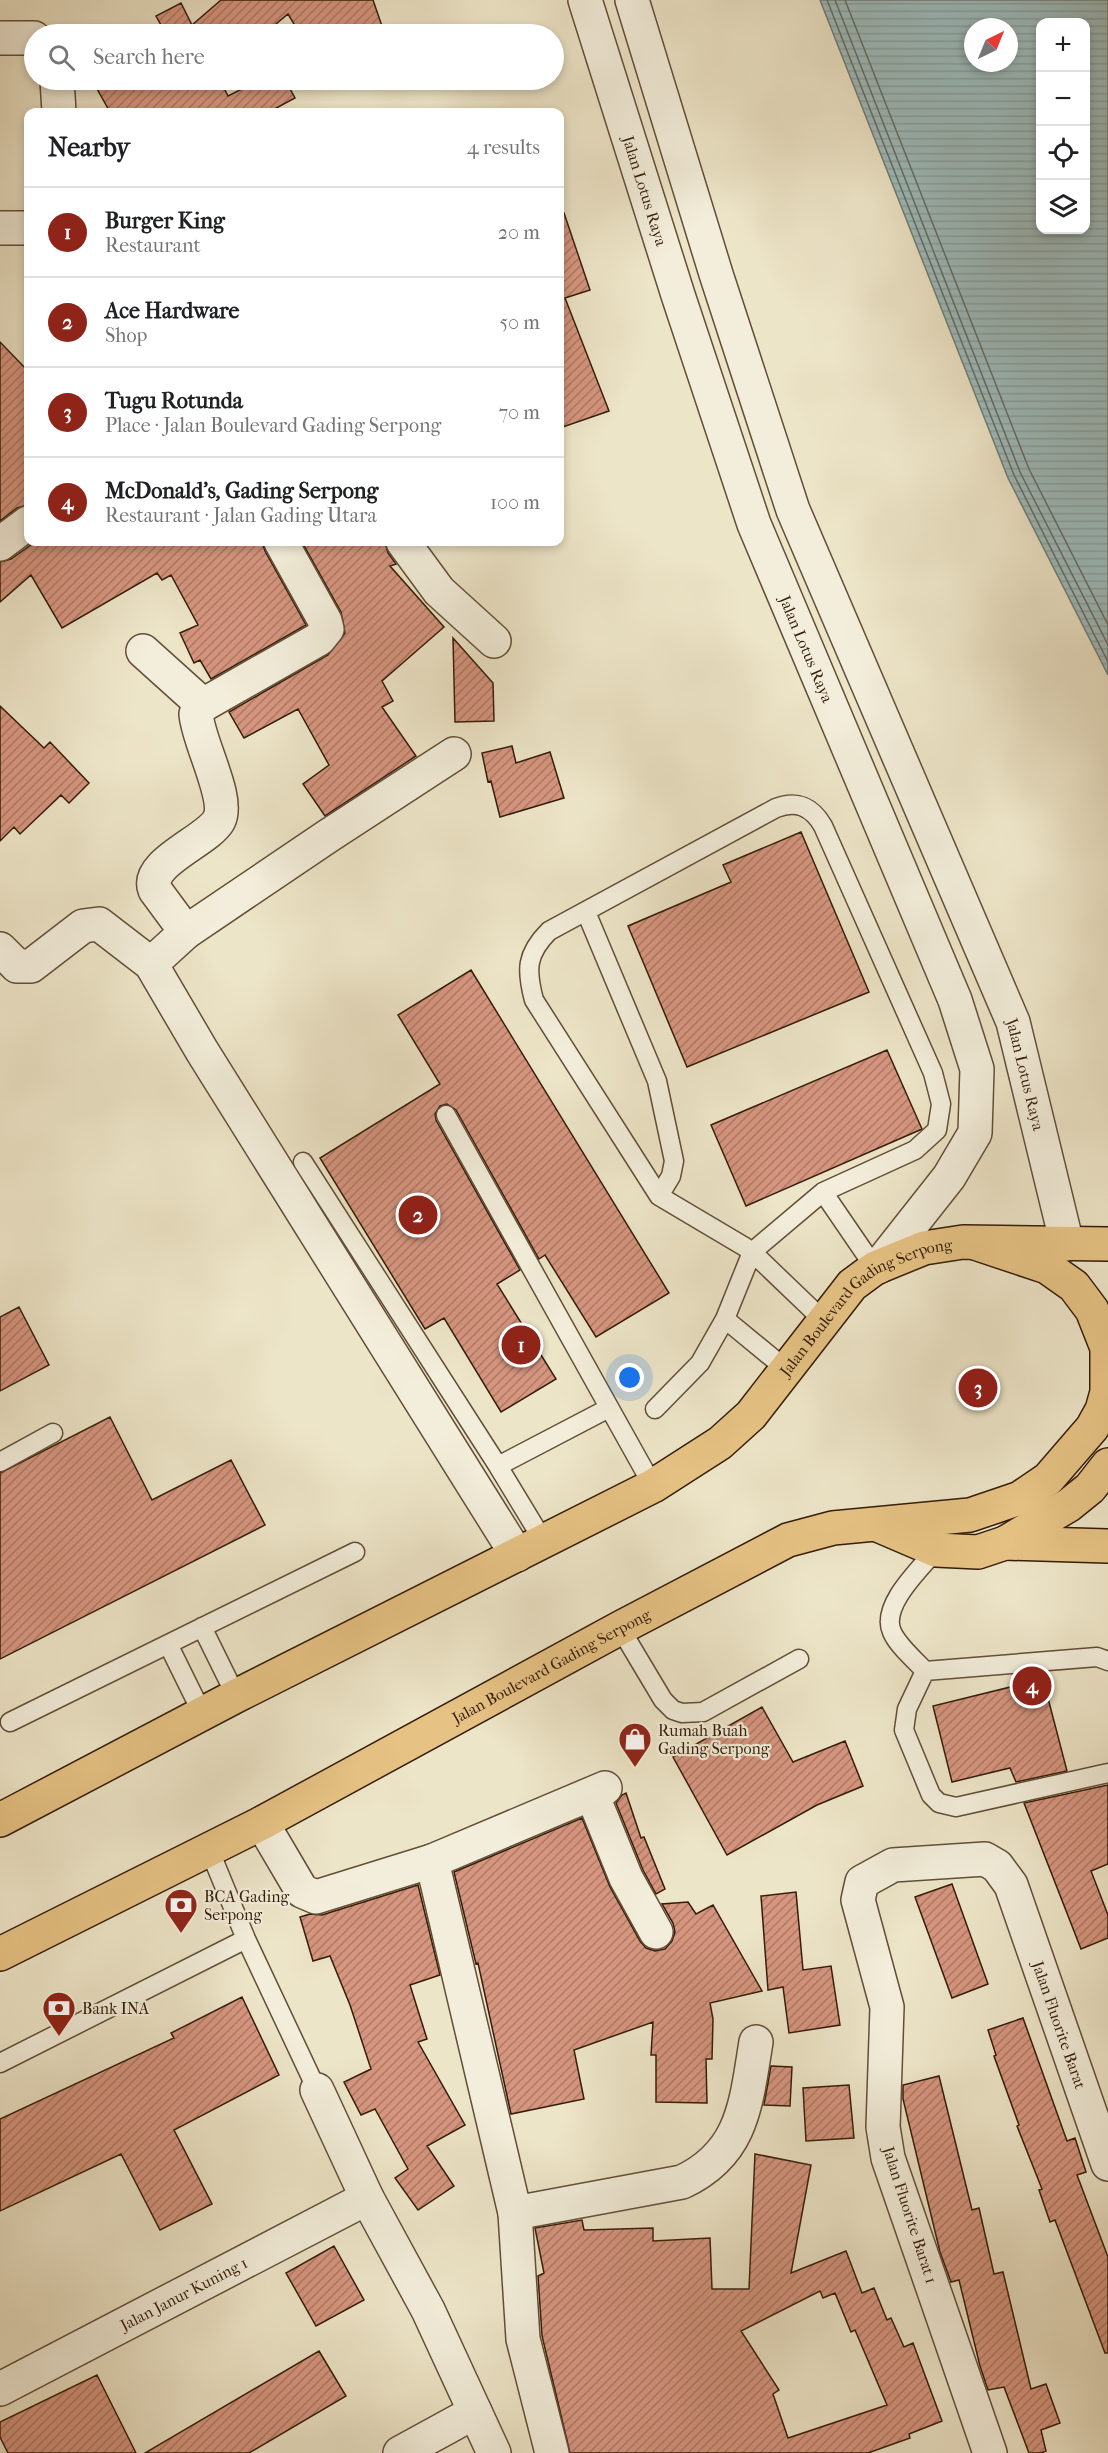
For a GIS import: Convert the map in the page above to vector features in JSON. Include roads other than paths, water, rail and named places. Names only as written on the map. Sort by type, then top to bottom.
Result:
[{"type":"main road","name":"Jalan Boulevard Gading Serpong","points":[[0,1819],[236,1696],[654,1486],[720,1443],[751,1415],[852,1285],[876,1268],[924,1248],[963,1242],[1108,1244]]},
{"type":"main road","points":[[879,1525],[970,1515],[1020,1498],[1048,1479],[1065,1461],[1092,1428],[1102,1410],[1107,1392],[1107,1348],[1092,1310],[1074,1286],[1047,1267],[975,1243]]},
{"type":"main road","name":"Jalan Boulevard Gading Serpong","points":[[0,1954],[262,1823],[620,1628],[788,1540],[833,1528],[879,1525],[936,1550],[978,1552],[1005,1544],[1069,1505],[1090,1488],[1108,1465]]},
{"type":"main road","points":[[1005,1544],[1108,1546]]},
{"type":"street","name":"Jalan Lotus Raya","points":[[585,0],[678,295],[754,524],[955,1000],[977,1069],[975,1132],[949,1177],[876,1268]]},
{"type":"street","name":"Jalan Lotus Raya","points":[[632,0],[716,274],[793,510],[1013,1022],[1067,1245]]},
{"type":"street","points":[[0,38],[24,38]]},
{"type":"street","points":[[58,90],[59,108]]},
{"type":"street","points":[[0,228],[24,228]]},
{"type":"street","points":[[0,544],[24,526]]},
{"type":"street","points":[[186,932],[155,890],[152,882],[153,876],[163,865],[212,829],[222,814],[222,799],[197,726],[196,714],[203,705],[319,639],[327,629],[325,621],[283,546]]},
{"type":"street","points":[[406,546],[434,586],[494,641]]},
{"type":"street","points":[[143,651],[203,705]]},
{"type":"street","points":[[151,964],[186,932],[327,836],[454,754]]},
{"type":"street","points":[[0,949],[17,966],[31,966],[83,926],[92,924],[106,929],[151,964],[215,1071],[531,1548]]},
{"type":"street","points":[[977,1069],[1026,1073]]},
{"type":"street","points":[[262,1823],[302,1891],[316,1897],[432,1861],[598,1791],[626,1878],[656,1932]]},
{"type":"street","name":"Jalan Fluorite Barat","points":[[858,1900],[862,1882],[893,1865],[985,1859],[997,1866],[1011,1885],[1108,2164]]},
{"type":"street","points":[[432,1861],[515,2213],[523,2340],[552,2453]]},
{"type":"street","name":"Jalan Fluorite Barat 1","points":[[858,1900],[887,2007],[883,2127],[888,2158],[990,2453]]},
{"type":"street","points":[[515,2213],[682,2182],[698,2175],[722,2154],[732,2140],[744,2114],[756,2042]]},
{"type":"street","points":[[317,2090],[368,2198],[428,2310],[494,2453]]},
{"type":"street","name":"Jalan Janur Kuning 1","points":[[0,2388],[368,2198]]},
{"type":"street","points":[[400,2453],[475,2412]]},
{"type":"lane","points":[[655,1409],[700,1363],[726,1319],[752,1252],[823,1192],[915,1150],[937,1130],[941,1104],[933,1073],[817,816],[807,808],[786,804],[549,931],[537,942],[530,961],[529,979],[534,1000],[659,1196],[752,1252],[824,1322]]},
{"type":"lane","points":[[586,912],[657,1081],[674,1161],[671,1176],[659,1196]]},
{"type":"lane","points":[[446,1115],[654,1486]]},
{"type":"lane","points":[[303,1162],[498,1466],[531,1548]]},
{"type":"lane","points":[[823,1192],[876,1268]]},
{"type":"lane","points":[[726,1319],[787,1370]]},
{"type":"lane","points":[[498,1466],[609,1408]]},
{"type":"lane","points":[[0,1462],[53,1433]]},
{"type":"lane","points":[[925,1671],[892,1633],[888,1620],[890,1609],[936,1550]]},
{"type":"lane","points":[[10,1722],[356,1552]]},
{"type":"lane","points":[[202,1628],[236,1696]]},
{"type":"lane","points":[[620,1628],[663,1700],[673,1710],[682,1713],[703,1712],[800,1659]]},
{"type":"lane","points":[[168,1644],[203,1715]]},
{"type":"lane","points":[[925,1671],[1097,1657],[1108,1661]]},
{"type":"lane","points":[[925,1671],[907,1709],[904,1730],[932,1795],[939,1803],[956,1807],[1108,1773]]},
{"type":"lane","points":[[209,1849],[246,1939],[317,2090]]},
{"type":"lane","points":[[0,2063],[246,1939]]},
{"type":"water","points":[[820,0],[1108,0],[1108,675],[1008,478]]},
{"type":"place","name":"Ace Hardware","points":[[418,1215]]},
{"type":"place","name":"Burger King","points":[[521,1345]]},
{"type":"place","name":"Tugu Rotunda","points":[[978,1388]]},
{"type":"place","name":"McDonald's, Gading Serpong","points":[[1032,1686]]},
{"type":"place","name":"Rumah Buah Gading Serpong","points":[[635,1768]]},
{"type":"place","name":"BCA Gading Serpong","points":[[181,1934]]},
{"type":"place","name":"Bank INA","points":[[59,2037]]}]
